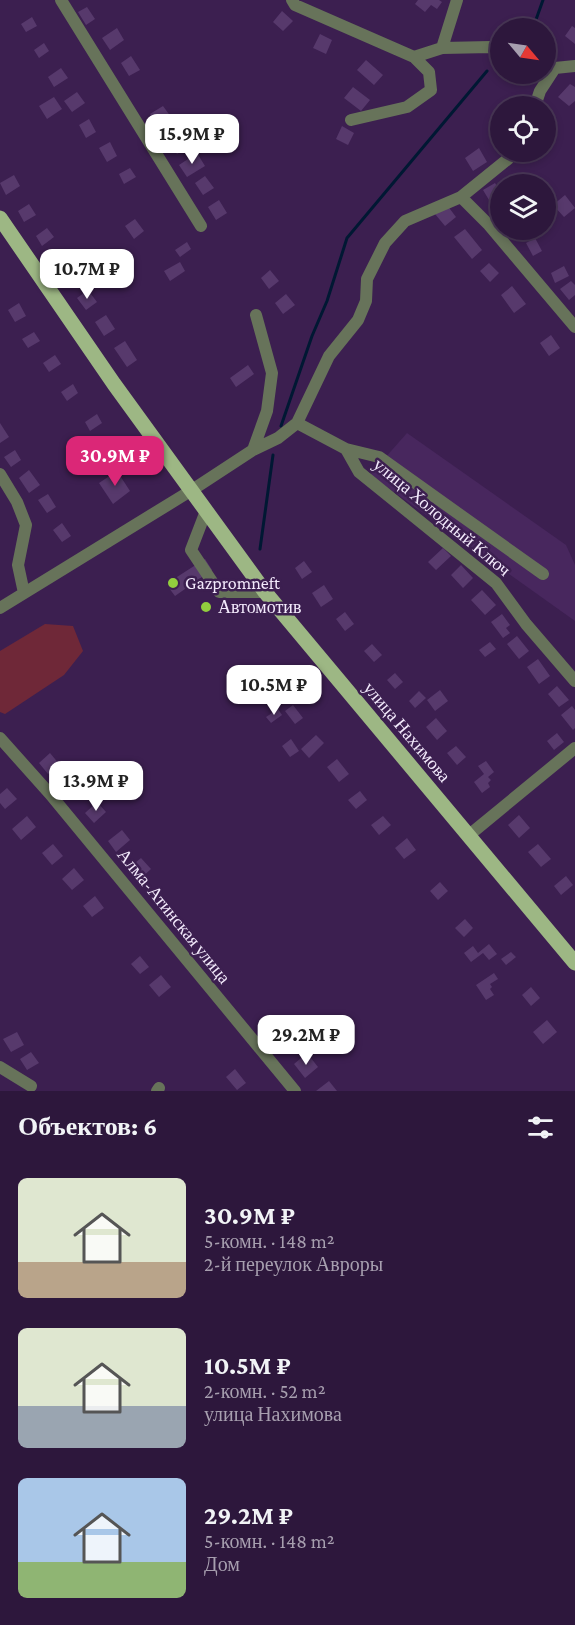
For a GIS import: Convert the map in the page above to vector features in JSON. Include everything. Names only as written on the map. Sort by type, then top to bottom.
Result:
[{"type":"main road","name":"улица Нахимова","points":[[0,218],[114,384],[265,592],[575,963]]},
{"type":"street","points":[[61,0],[201,226]]},
{"type":"street","points":[[291,0],[295,5],[414,57],[429,72],[431,90],[407,107],[351,120]]},
{"type":"street","points":[[442,48],[458,0]]},
{"type":"street","points":[[414,57],[442,48],[490,47]]},
{"type":"street","points":[[556,67],[575,66]]},
{"type":"street","points":[[0,608],[253,450],[278,438],[297,423],[329,356],[358,320],[366,301],[367,279],[385,243],[405,221],[461,197],[504,162]]},
{"type":"street","points":[[461,197],[488,224],[575,327]]},
{"type":"street","points":[[253,450],[267,411],[272,373],[256,315]]},
{"type":"street","name":"улица Холодный Ключ","points":[[297,423],[346,449],[360,472],[496,583],[526,624],[575,681]]},
{"type":"street","points":[[346,449],[379,457],[543,574]]},
{"type":"street","points":[[0,474],[17,502],[26,525],[18,565],[24,593]]},
{"type":"street","points":[[206,511],[191,550],[219,592],[265,592]]},
{"type":"street","name":"Алма-Атинская улица","points":[[0,738],[50,794],[295,1091]]},
{"type":"street","points":[[468,836],[575,748]]},
{"type":"street","points":[[0,1067],[31,1086]]},
{"type":"shaded area","points":[[407,433],[566,545],[575,565],[575,621],[370,475]]},
{"type":"shaded area","points":[[45,624],[73,626],[83,651],[64,675],[5,714],[0,712],[0,651]]},
{"type":"building","points":[[418,0],[442,2],[437,9],[431,5],[425,12],[415,4]]},
{"type":"building","points":[[87,7],[95,19],[86,25],[78,12]]},
{"type":"building","points":[[282,11],[293,21],[283,31],[273,22]]},
{"type":"building","points":[[32,17],[37,26],[26,32],[21,24]]},
{"type":"building","points":[[572,26],[575,28],[575,44],[565,36]]},
{"type":"building","points":[[117,28],[124,40],[110,50],[102,38]]},
{"type":"building","points":[[320,34],[332,40],[326,54],[313,48]]},
{"type":"building","points":[[44,43],[49,51],[39,58],[34,50]]},
{"type":"building","points":[[131,56],[140,70],[129,76],[121,63]]},
{"type":"building","points":[[366,60],[383,75],[374,85],[357,70]]},
{"type":"building","points":[[61,68],[68,78],[54,87],[48,77]]},
{"type":"building","points":[[570,84],[575,87],[575,101],[569,106],[558,97]]},
{"type":"building","points":[[353,87],[370,100],[361,111],[344,98]]},
{"type":"building","points":[[77,92],[85,103],[72,112],[64,101]]},
{"type":"building","points":[[54,97],[62,109],[47,119],[39,106]]},
{"type":"building","points":[[163,106],[171,117],[157,126],[150,114]]},
{"type":"building","points":[[89,119],[96,132],[86,138],[79,125]]},
{"type":"building","points":[[342,126],[354,133],[348,145],[336,139]]},
{"type":"building","points":[[181,133],[190,146],[177,154],[168,141]]},
{"type":"building","points":[[110,142],[117,156],[107,162],[99,148]]},
{"type":"building","points":[[479,148],[487,162],[473,171],[465,158]]},
{"type":"building","points":[[197,153],[205,166],[187,177],[179,165]]},
{"type":"building","points":[[130,168],[136,177],[124,184],[119,174]]},
{"type":"building","points":[[14,175],[20,186],[6,195],[0,183]]},
{"type":"building","points":[[205,176],[214,188],[203,195],[195,183]]},
{"type":"building","points":[[490,186],[490,202],[483,190]]},
{"type":"building","points":[[565,195],[575,208],[564,217],[556,208],[556,202]]},
{"type":"building","points":[[219,200],[227,213],[216,220],[208,207]]},
{"type":"building","points":[[29,204],[36,215],[24,222],[18,211]]},
{"type":"building","points":[[447,205],[456,217],[445,226],[435,214]]},
{"type":"building","points":[[135,219],[144,231],[134,239],[125,226]]},
{"type":"building","points":[[47,228],[54,237],[42,246],[36,236]]},
{"type":"building","points":[[465,229],[482,250],[472,259],[454,237]]},
{"type":"building","points":[[536,240],[542,251],[533,256],[526,243]]},
{"type":"building","points":[[187,242],[191,249],[180,257],[175,250]]},
{"type":"building","points":[[180,262],[185,271],[170,281],[164,271]]},
{"type":"building","points":[[489,263],[499,273],[490,282],[480,271]]},
{"type":"building","points":[[73,265],[81,276],[69,285],[61,274]]},
{"type":"building","points":[[564,266],[569,276],[555,283],[551,273]]},
{"type":"building","points":[[270,270],[279,281],[269,289],[261,278]]},
{"type":"building","points":[[571,281],[575,285],[575,295],[569,300],[560,289]]},
{"type":"building","points":[[512,286],[526,304],[514,313],[501,295]]},
{"type":"building","points":[[88,290],[97,302],[86,310],[77,298]]},
{"type":"building","points":[[286,294],[295,305],[283,314],[275,303]]},
{"type":"building","points":[[19,303],[26,316],[15,322],[8,310]]},
{"type":"building","points":[[106,315],[115,329],[104,336],[95,322]]},
{"type":"building","points":[[34,332],[40,341],[28,348],[22,339]]},
{"type":"building","points":[[551,335],[560,348],[549,356],[540,343]]},
{"type":"building","points":[[125,341],[137,360],[127,367],[114,348]]},
{"type":"building","points":[[55,355],[61,364],[49,372],[43,363]]},
{"type":"building","points":[[248,365],[254,374],[236,387],[230,378]]},
{"type":"building","points":[[73,384],[78,393],[67,401],[61,392]]},
{"type":"building","points":[[97,414],[102,423],[90,431],[85,422]]},
{"type":"building","points":[[0,423],[9,437],[0,443]]},
{"type":"building","points":[[112,439],[120,451],[113,456],[115,460],[104,466],[94,449]]},
{"type":"building","points":[[15,450],[21,460],[11,467],[4,457]]},
{"type":"building","points":[[29,470],[40,485],[29,493],[19,478]]},
{"type":"building","points":[[117,471],[130,491],[113,504],[99,483]]},
{"type":"building","points":[[48,494],[56,507],[47,513],[38,500]]},
{"type":"building","points":[[62,523],[71,536],[62,542],[53,530]]},
{"type":"building","points":[[443,548],[451,556],[436,570],[428,562]]},
{"type":"building","points":[[205,559],[212,570],[175,596],[166,584]]},
{"type":"building","points":[[304,561],[312,572],[302,579],[295,568]]},
{"type":"building","points":[[461,565],[473,578],[463,588],[451,575]]},
{"type":"building","points":[[324,585],[333,599],[321,607],[312,593]]},
{"type":"building","points":[[482,590],[496,605],[485,615],[471,600]]},
{"type":"building","points":[[345,612],[354,624],[345,631],[336,619]]},
{"type":"building","points":[[502,614],[510,625],[506,628],[510,633],[503,638],[491,622]]},
{"type":"building","points":[[517,636],[529,651],[519,659],[507,644]]},
{"type":"building","points":[[490,642],[496,649],[485,657],[479,650]]},
{"type":"building","points":[[372,644],[382,655],[374,662],[364,651]]},
{"type":"building","points":[[538,659],[550,676],[539,684],[527,667]]},
{"type":"building","points":[[395,673],[403,682],[395,689],[387,680]]},
{"type":"building","points":[[269,680],[278,690],[266,701],[257,691]]},
{"type":"building","points":[[557,686],[569,700],[559,707],[548,694]]},
{"type":"building","points":[[440,690],[448,701],[435,711],[427,700]]},
{"type":"building","points":[[419,691],[426,698],[415,708],[409,701]]},
{"type":"building","points":[[293,705],[303,718],[295,724],[285,711]]},
{"type":"building","points":[[572,706],[575,710],[573,730],[561,715]]},
{"type":"building","points":[[278,709],[282,715],[271,723],[266,717]]},
{"type":"building","points":[[436,718],[447,731],[437,740],[426,727]]},
{"type":"building","points":[[557,733],[564,742],[554,750],[547,741]]},
{"type":"building","points":[[316,735],[324,743],[309,758],[301,749]]},
{"type":"building","points":[[291,739],[299,751],[290,757],[282,746]]},
{"type":"building","points":[[456,746],[466,757],[457,765],[447,753]]},
{"type":"building","points":[[50,753],[60,765],[48,774],[39,763]]},
{"type":"building","points":[[337,759],[349,774],[339,782],[327,767]]},
{"type":"building","points":[[486,761],[494,772],[488,777],[491,780],[488,783],[490,787],[482,793],[474,782],[484,774],[478,766]]},
{"type":"building","points":[[74,775],[86,788],[74,800],[62,787]]},
{"type":"building","points":[[7,788],[17,799],[5,809],[0,803],[0,794]]},
{"type":"building","points":[[360,791],[367,800],[356,809],[348,800]]},
{"type":"building","points":[[97,802],[106,812],[94,823],[85,813]]},
{"type":"building","points":[[519,815],[530,828],[519,838],[508,825]]},
{"type":"building","points":[[27,816],[36,827],[21,840],[12,829]]},
{"type":"building","points":[[383,816],[391,825],[379,835],[371,825]]},
{"type":"building","points":[[122,830],[130,840],[116,852],[108,841]]},
{"type":"building","points":[[407,838],[416,850],[404,859],[395,848]]},
{"type":"building","points":[[53,844],[63,856],[52,865],[42,853]]},
{"type":"building","points":[[538,844],[551,859],[541,867],[528,852]]},
{"type":"building","points":[[141,858],[151,869],[140,879],[130,867]]},
{"type":"building","points":[[74,868],[84,880],[72,890],[62,879]]},
{"type":"building","points":[[566,876],[573,885],[561,895],[554,886]]},
{"type":"building","points":[[440,882],[448,891],[438,900],[430,891]]},
{"type":"building","points":[[95,896],[104,908],[92,917],[83,906]]},
{"type":"building","points":[[465,919],[473,928],[464,937],[455,928]]},
{"type":"building","points":[[489,944],[497,954],[489,960],[483,953],[471,962],[464,953],[473,946],[478,953]]},
{"type":"building","points":[[511,952],[516,957],[506,965],[501,959]]},
{"type":"building","points":[[140,956],[149,967],[140,974],[131,964]]},
{"type":"building","points":[[494,973],[498,979],[490,984],[492,987],[490,989],[494,995],[486,1000],[476,985]]},
{"type":"building","points":[[161,975],[171,987],[159,997],[149,985]]},
{"type":"building","points":[[531,987],[540,998],[531,1006],[522,995]]},
{"type":"building","points":[[291,1018],[297,1025],[290,1031],[296,1039],[291,1044],[286,1039],[278,1045],[270,1035]]},
{"type":"building","points":[[547,1020],[557,1032],[543,1044],[533,1032]]},
{"type":"building","points":[[17,1032],[24,1045],[11,1052],[3,1039]]},
{"type":"building","points":[[31,1052],[39,1063],[27,1070],[20,1059]]},
{"type":"building","points":[[307,1053],[318,1067],[305,1078],[294,1064]]},
{"type":"building","points":[[235,1069],[246,1083],[237,1090],[226,1077]]},
{"type":"building","points":[[329,1081],[337,1091],[316,1091]]},
{"type":"waterway","points":[[537,18],[543,0]]},
{"type":"waterway","points":[[281,426],[312,336],[327,301],[347,238],[487,71]]},
{"type":"waterway","points":[[260,549],[273,455]]},
{"type":"place","name":"Gazpromneft","points":[[173,583]]},
{"type":"place","name":"Автомотив","points":[[206,607]]}]
